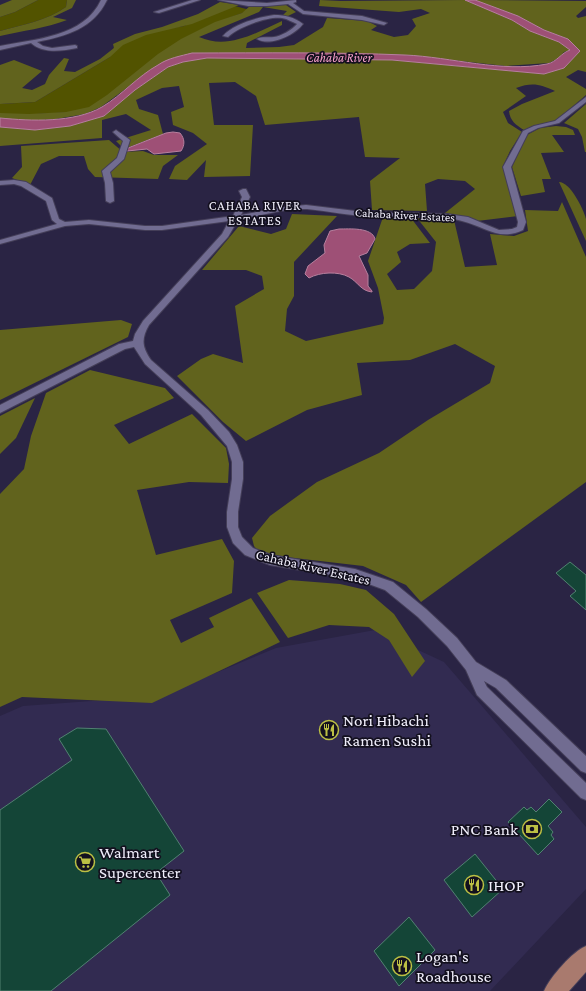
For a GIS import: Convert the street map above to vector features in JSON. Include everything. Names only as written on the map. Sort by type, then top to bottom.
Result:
[{"type":"main road","points":[[556,991],[586,956]]},
{"type":"street","points":[[0,48],[59,34],[84,24],[97,14],[104,0]]},
{"type":"street","points":[[157,12],[197,0]]},
{"type":"street","points":[[221,0],[250,4],[288,2],[297,0]]},
{"type":"street","points":[[288,2],[303,12],[362,18],[384,23]]},
{"type":"street","points":[[288,19],[293,18],[303,12]]},
{"type":"street","points":[[226,36],[230,32],[267,16],[288,19],[297,22],[300,26],[276,40],[260,39]]},
{"type":"street","points":[[32,41],[37,46],[47,49],[75,47]]},
{"type":"street","name":"Cahaba River Estates","points":[[0,242],[28,236],[64,224],[89,222],[145,228],[162,228],[235,218],[283,209],[306,207],[364,214],[447,216],[465,219],[498,232],[514,231],[520,228],[522,222],[507,167],[525,132],[536,127],[557,122],[586,99]]},
{"type":"street","points":[[110,201],[109,183],[106,171],[120,159],[127,140],[116,132]]},
{"type":"street","points":[[0,183],[14,182],[23,184],[49,200],[56,220],[64,224]]},
{"type":"street","points":[[0,409],[118,348],[136,343],[146,324],[220,241],[235,218],[246,197],[243,191]]},
{"type":"street","points":[[212,221],[226,228],[226,232]]},
{"type":"street","name":"Cahaba River Estates","points":[[136,343],[139,351],[148,362],[220,429],[236,454],[238,475],[232,523],[235,538],[242,548],[257,557],[355,574],[389,586],[437,627],[452,642],[471,666],[482,691],[586,792]]},
{"type":"street","name":"Cahaba River Estates","points":[[471,666],[501,684],[586,766]]},
{"type":"shaded area","points":[[12,0],[38,0],[15,12],[0,17],[0,5]]},
{"type":"shaded area","points":[[38,0],[67,0],[66,7],[59,12],[34,22],[0,31],[0,17],[15,12]]},
{"type":"shaded area","points":[[67,0],[76,0],[72,8],[53,17],[67,20],[0,36],[0,31],[34,22],[59,12],[66,7]]},
{"type":"shaded area","points":[[320,0],[465,0],[512,20],[530,31],[559,42],[570,50],[564,52],[559,58],[549,63],[506,66],[406,55],[235,53],[158,65],[101,107],[85,114],[56,119],[26,121],[0,118],[0,113],[29,114],[66,112],[89,107],[107,95],[158,54],[181,39],[215,22],[242,13],[250,6],[286,5],[296,12],[288,16],[282,16],[287,11],[263,7],[259,12],[199,37],[210,41],[231,41],[252,35],[282,21],[282,25],[247,43],[246,48],[294,45],[323,27],[327,18],[367,21],[377,26],[371,30],[394,37],[408,35],[416,26],[412,19],[430,13],[421,9],[399,12],[319,6]]},
{"type":"shaded area","points":[[475,0],[586,1],[586,7],[576,16],[578,18],[586,16],[586,72],[578,70],[566,77],[586,89],[586,95],[550,124],[524,130],[514,122],[509,111],[522,104],[555,91],[531,84],[516,88],[526,96],[503,112],[508,123],[522,132],[510,151],[503,166],[518,216],[477,221],[445,213],[475,189],[465,181],[438,179],[425,184],[427,211],[372,210],[370,181],[400,158],[365,157],[359,117],[265,125],[256,96],[235,82],[209,83],[214,125],[253,125],[250,176],[204,177],[206,160],[187,180],[169,179],[175,166],[207,144],[193,133],[173,125],[171,112],[184,107],[179,86],[162,88],[136,100],[139,109],[158,115],[163,134],[124,149],[116,141],[151,130],[126,114],[102,120],[102,138],[0,146],[0,127],[35,130],[70,126],[104,116],[135,90],[168,67],[183,62],[207,58],[392,60],[544,74],[564,68],[580,51],[568,39],[544,30],[518,16]]},
{"type":"shaded area","points":[[220,2],[239,5],[192,24],[146,35],[123,45],[110,57],[35,102],[0,104],[0,65],[14,60],[42,71],[22,88],[32,90],[45,84],[49,75],[64,58],[69,59],[64,71],[75,72],[100,59],[114,48],[113,44],[135,34],[162,27],[198,14]]},
{"type":"shaded area","points":[[231,5],[250,10],[218,22],[92,111],[0,116],[0,104],[35,102],[110,57],[114,47],[141,33],[184,26]]},
{"type":"shaded area","points":[[586,104],[585,152],[582,137],[578,129],[564,123]]},
{"type":"shaded area","points":[[556,126],[566,127],[573,130],[575,135],[552,135],[564,152],[541,153],[551,179],[542,179],[545,192],[521,196],[512,167],[527,135],[540,128]]},
{"type":"shaded area","points":[[109,140],[123,152],[143,151],[154,155],[178,155],[163,166],[158,179],[95,177],[88,169],[84,156],[59,156],[41,164],[30,185],[12,178],[22,167],[21,146]]},
{"type":"shaded area","points":[[559,182],[563,183],[572,191],[582,209],[586,219],[586,241]]},
{"type":"shaded area","points":[[562,202],[586,257],[586,482],[421,602],[406,585],[363,566],[260,554],[254,546],[252,538],[270,516],[317,482],[379,453],[428,420],[490,383],[495,366],[455,344],[410,360],[357,363],[362,395],[307,410],[246,441],[223,422],[177,376],[201,359],[213,354],[243,363],[235,306],[264,289],[262,276],[246,270],[202,270],[239,226],[271,234],[286,229],[292,214],[337,216],[294,262],[294,296],[287,309],[285,331],[306,341],[383,324],[384,318],[378,288],[368,261],[383,217],[411,218],[430,243],[410,244],[397,252],[401,262],[387,274],[397,290],[414,289],[432,271],[436,242],[417,218],[454,220],[465,267],[497,265],[490,234],[514,236],[528,231],[525,210],[558,211]]},
{"type":"shaded area","points":[[121,320],[132,324],[128,337],[0,400],[0,330]]},
{"type":"shaded area","points":[[90,370],[165,388],[174,398],[114,425],[129,444],[192,414],[226,448],[229,464],[228,483],[189,482],[137,490],[156,555],[222,539],[234,561],[232,593],[170,620],[181,643],[214,627],[209,618],[251,598],[280,642],[152,703],[22,697],[0,707],[0,494],[24,469],[31,436],[46,393]]},
{"type":"shaded area","points":[[35,398],[16,438],[0,454],[0,416]]},
{"type":"shaded area","points":[[289,580],[340,584],[366,590],[394,614],[425,661],[412,677],[389,640],[369,627],[329,625],[288,638],[257,593]]},
{"type":"shaded area","points":[[375,630],[444,662],[586,827],[586,889],[490,991],[0,991],[0,716],[23,706],[160,696],[276,648]]},
{"type":"water","name":"Cahaba River","points":[[465,0],[475,0],[518,16],[544,30],[568,39],[580,51],[564,68],[544,74],[392,60],[207,58],[183,62],[168,67],[135,90],[104,116],[70,126],[35,130],[0,127],[0,118],[52,120],[79,116],[91,112],[102,107],[116,97],[151,69],[166,61],[192,53],[326,53],[405,55],[512,67],[547,64],[570,50],[559,42],[530,31],[512,20]]},
{"type":"water","points":[[166,133],[180,133],[184,140],[181,151],[154,154],[147,149],[127,151],[128,148]]},
{"type":"water","points":[[339,229],[360,230],[370,232],[373,235],[375,239],[367,253],[359,256],[368,275],[368,286],[372,292],[365,290],[345,275],[329,273],[318,274],[309,278],[305,274],[308,266],[325,253],[324,245],[330,231]]},
{"type":"building","points":[[570,562],[586,575],[586,610],[570,596],[576,591],[556,573]]},
{"type":"building","name":"Walmart Supercenter","points":[[77,728],[106,729],[184,851],[156,873],[170,895],[51,991],[0,991],[0,810],[72,760],[59,739]]},
{"type":"building","name":"PNC Bank","points":[[549,799],[562,812],[548,826],[553,832],[551,835],[554,839],[538,855],[508,822],[524,807],[527,810],[531,807],[536,812]]},
{"type":"building","name":"IHOP","points":[[475,854],[503,889],[472,917],[444,880]]},
{"type":"building","name":"Logan's Roadhouse","points":[[409,917],[435,950],[399,986],[374,951]]},
{"type":"place","name":"Nori Hibachi Ramen Sushi","points":[[329,730]]},
{"type":"place","name":"PNC Bank","points":[[532,829]]},
{"type":"place","name":"Walmart Supercenter","points":[[85,862]]},
{"type":"place","name":"IHOP","points":[[474,885]]},
{"type":"place","name":"Logan's Roadhouse","points":[[402,966]]},
{"type":"district","name":"CAHABA RIVER ESTATES","points":[[255,212]]}]
